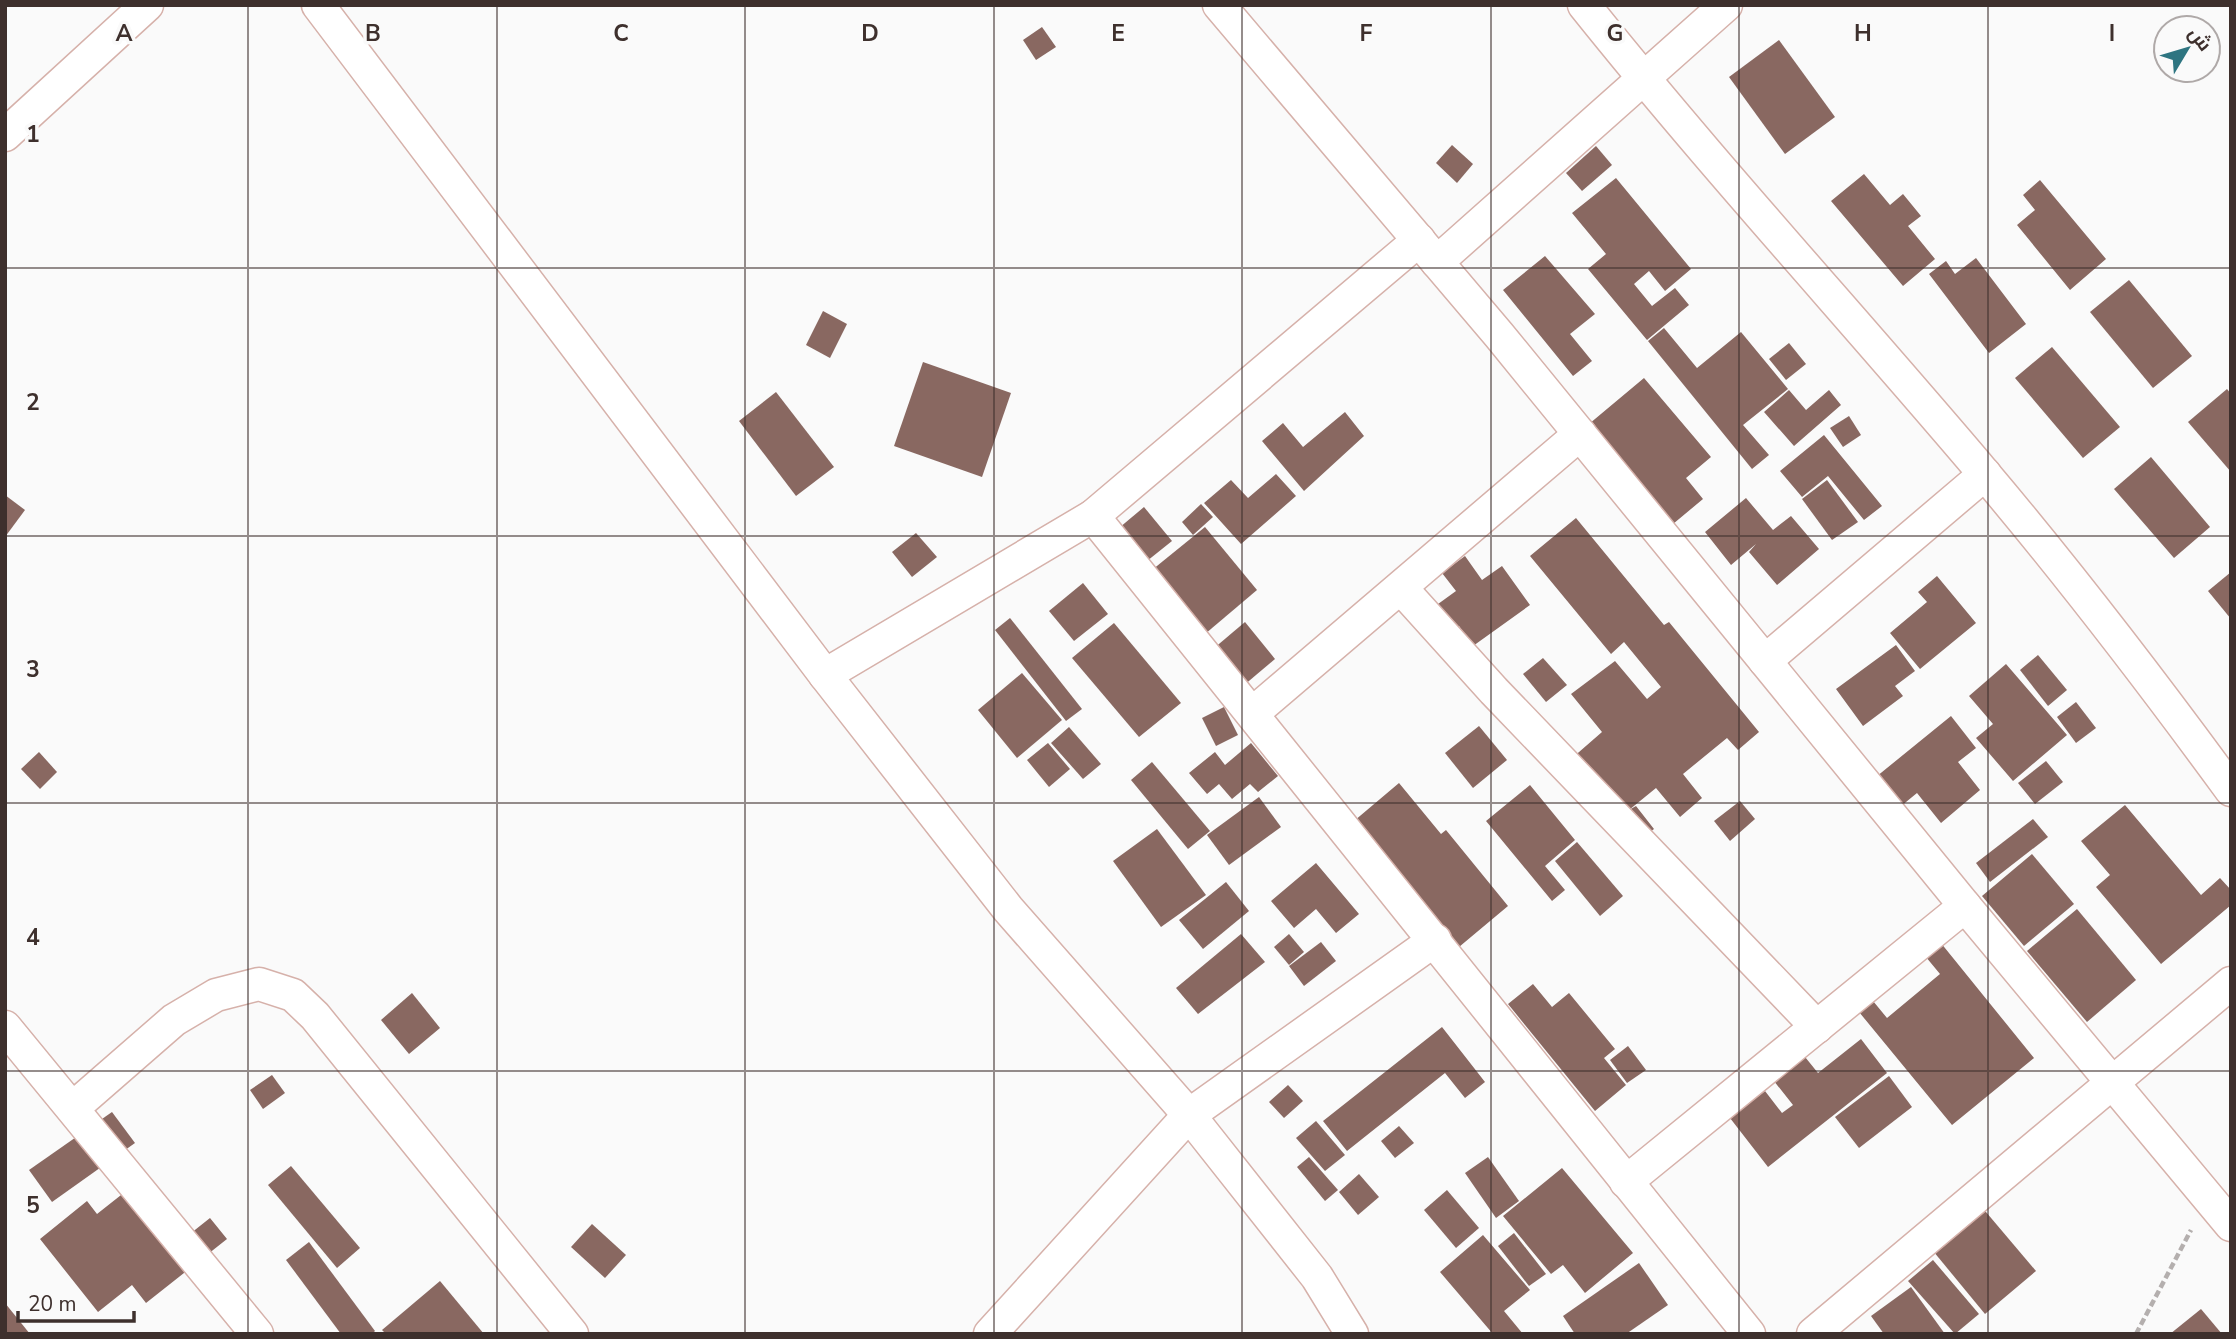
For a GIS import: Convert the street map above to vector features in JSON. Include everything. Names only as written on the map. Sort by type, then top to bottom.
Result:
[{"type":"street","points":[[5,135],[147,5]]},
{"type":"street","points":[[318,5],[825,675],[1008,909],[1189,1115],[1317,1277],[1352,1334]]},
{"type":"street","points":[[1219,5],[1580,434],[1965,906],[2231,1225]]},
{"type":"street","points":[[1584,5],[1642,77],[1985,474],[2148,677],[2231,790]]},
{"type":"street","points":[[825,675],[1093,516],[1428,251],[1726,5]]},
{"type":"street","points":[[1253,713],[1580,434]]},
{"type":"street","points":[[1765,661],[1985,474]]},
{"type":"street","points":[[1093,516],[1749,1334]]},
{"type":"street","points":[[1401,588],[1494,691],[1817,1027]]},
{"type":"street","points":[[1626,1182],[1965,906]]},
{"type":"street","points":[[990,1334],[1189,1115],[1435,940]]},
{"type":"street","points":[[1813,1334],[2231,983]]},
{"type":"street","points":[[73,1108],[174,1020],[216,995],[259,984],[293,995],[315,1016],[572,1334]]},
{"type":"street","points":[[5,1027],[257,1334]]},
{"type":"path","points":[[2136,1334],[2208,1199]]},
{"type":"building","points":[[1042,27],[1056,47],[1036,60],[1023,40]]},
{"type":"building","points":[[1779,40],[1835,117],[1785,154],[1729,77]]},
{"type":"building","points":[[1452,145],[1473,164],[1457,183],[1436,163]]},
{"type":"building","points":[[1596,146],[1612,165],[1582,191],[1566,173]]},
{"type":"building","points":[[1864,174],[1890,205],[1903,194],[1921,216],[1908,226],[1935,259],[1903,286],[1831,201]]},
{"type":"building","points":[[1616,178],[1691,269],[1665,291],[1649,271],[1634,284],[1652,306],[1675,288],[1689,305],[1647,340],[1588,269],[1606,254],[1572,213]]},
{"type":"building","points":[[2040,180],[2106,259],[2070,290],[2017,225],[2035,210],[2023,195]]},
{"type":"building","points":[[1545,256],[1595,314],[1570,334],[1592,361],[1573,376],[1503,290]]},
{"type":"building","points":[[1976,258],[2026,324],[1989,353],[1929,274],[1946,261],[1955,274]]},
{"type":"building","points":[[2129,280],[2192,356],[2153,388],[2090,312]]},
{"type":"building","points":[[823,311],[847,324],[830,358],[806,345]]},
{"type":"building","points":[[1664,328],[1697,368],[1741,332],[1788,389],[1743,425],[1769,455],[1752,469],[1648,341]]},
{"type":"building","points":[[1789,343],[1806,364],[1786,380],[1769,359]]},
{"type":"building","points":[[2052,347],[2120,427],[2083,458],[2015,378]]},
{"type":"building","points":[[923,362],[1011,393],[982,477],[894,446]]},
{"type":"building","points":[[1644,378],[1711,457],[1686,478],[1703,499],[1673,524],[1589,424]]},
{"type":"building","points":[[2227,389],[2231,394],[2231,472],[2188,422]]},
{"type":"building","points":[[1789,390],[1806,410],[1829,390],[1841,405],[1794,446],[1764,412]]},
{"type":"building","points":[[776,392],[834,467],[796,496],[739,421]]},
{"type":"building","points":[[1345,412],[1364,436],[1304,491],[1262,441],[1283,423],[1303,447]]},
{"type":"building","points":[[1849,416],[1861,435],[1843,447],[1830,428]]},
{"type":"building","points":[[1824,435],[1882,506],[1864,520],[1828,476],[1802,497],[1780,471]]},
{"type":"building","points":[[2151,457],[2210,527],[2174,558],[2114,489]]},
{"type":"building","points":[[1276,474],[1296,496],[1241,544],[1204,503],[1231,480],[1248,498]]},
{"type":"building","points":[[1827,480],[1858,522],[1832,540],[1802,499]]},
{"type":"building","points":[[5,495],[25,510],[5,537]]},
{"type":"building","points":[[1746,498],[1773,530],[1791,516],[1819,549],[1777,585],[1749,552],[1756,544],[1731,565],[1705,532]]},
{"type":"building","points":[[1201,504],[1213,517],[1193,535],[1182,522]]},
{"type":"building","points":[[1144,507],[1172,541],[1147,561],[1119,528]]},
{"type":"building","points":[[1576,518],[1664,625],[1669,622],[1759,732],[1738,750],[1727,738],[1683,774],[1702,798],[1680,817],[1656,788],[1629,810],[1636,806],[1654,829],[1636,843],[1571,759],[1602,732],[1571,694],[1615,661],[1647,699],[1661,687],[1624,642],[1611,654],[1530,556]]},
{"type":"building","points":[[1205,527],[1257,590],[1205,634],[1152,570]]},
{"type":"building","points":[[916,533],[937,557],[912,577],[892,552]]},
{"type":"building","points":[[1465,556],[1482,580],[1502,566],[1530,605],[1473,646],[1459,626],[1444,636],[1427,612],[1456,591],[1442,573]]},
{"type":"building","points":[[2231,572],[2231,619],[2208,591]]},
{"type":"building","points":[[1937,576],[1976,623],[1920,669],[1890,633],[1927,602],[1918,592]]},
{"type":"building","points":[[1083,583],[1108,614],[1074,641],[1049,611]]},
{"type":"building","points":[[1010,618],[1082,709],[1066,721],[995,630]]},
{"type":"building","points":[[1245,622],[1275,659],[1243,686],[1213,649]]},
{"type":"building","points":[[1114,623],[1181,703],[1139,737],[1072,658]]},
{"type":"building","points":[[1896,645],[1915,671],[1895,686],[1903,696],[1863,726],[1836,689]]},
{"type":"building","points":[[2038,655],[2067,690],[2048,706],[2020,670]]},
{"type":"building","points":[[1543,658],[1567,685],[1546,702],[1523,674]]},
{"type":"building","points":[[2006,664],[2067,735],[2013,781],[1976,738],[1993,724],[1969,696]]},
{"type":"building","points":[[1022,673],[1062,720],[1017,758],[978,710]]},
{"type":"building","points":[[2076,702],[2096,728],[2076,743],[2057,717]]},
{"type":"building","points":[[1224,707],[1238,735],[1216,746],[1202,718]]},
{"type":"building","points":[[1951,716],[1976,748],[1958,762],[1980,790],[1941,823],[1917,793],[1895,811],[1871,781]]},
{"type":"building","points":[[1479,726],[1507,760],[1473,788],[1445,753]]},
{"type":"building","points":[[1069,727],[1101,764],[1083,779],[1051,743]]},
{"type":"building","points":[[1048,743],[1070,769],[1049,787],[1027,760]]},
{"type":"building","points":[[1251,743],[1278,776],[1258,792],[1250,784],[1232,799],[1219,784],[1207,794],[1189,773],[1215,752],[1225,765]]},
{"type":"building","points":[[39,752],[57,772],[40,789],[21,769]]},
{"type":"building","points":[[2046,761],[2063,782],[2035,804],[2018,783]]},
{"type":"building","points":[[1152,762],[1210,831],[1188,849],[1131,780]]},
{"type":"building","points":[[1399,783],[1441,834],[1446,830],[1508,906],[1459,947],[1354,821]]},
{"type":"building","points":[[1530,785],[1575,840],[1545,866],[1565,890],[1552,901],[1486,821]]},
{"type":"building","points":[[1259,797],[1281,827],[1229,865],[1207,835]]},
{"type":"building","points":[[1740,801],[1755,819],[1730,841],[1714,821]]},
{"type":"building","points":[[2125,805],[2201,895],[2220,878],[2231,890],[2231,905],[2161,964],[2096,887],[2110,875],[2081,841]]},
{"type":"building","points":[[2033,819],[2048,837],[1990,882],[1976,863]]},
{"type":"building","points":[[1157,829],[1206,895],[1161,927],[1113,861]]},
{"type":"building","points":[[1577,842],[1623,896],[1600,916],[1555,861]]},
{"type":"building","points":[[2032,854],[2074,904],[2024,946],[1982,896]]},
{"type":"building","points":[[1316,863],[1359,914],[1336,933],[1316,909],[1294,928],[1271,901]]},
{"type":"building","points":[[1226,882],[1249,911],[1203,949],[1179,920]]},
{"type":"building","points":[[2077,909],[2136,980],[2087,1022],[2027,951]]},
{"type":"building","points":[[1932,932],[2034,1058],[1952,1125],[1850,1001],[1864,990],[1887,1018],[1940,974],[1916,945]]},
{"type":"building","points":[[1241,934],[1265,962],[1198,1014],[1176,988]]},
{"type":"building","points":[[1289,934],[1304,952],[1289,965],[1274,947]]},
{"type":"building","points":[[1321,942],[1336,961],[1304,986],[1289,966]]},
{"type":"building","points":[[1533,984],[1552,1007],[1569,993],[1615,1049],[1604,1058],[1626,1085],[1595,1111],[1508,1004]]},
{"type":"building","points":[[412,993],[440,1028],[409,1054],[381,1020]]},
{"type":"building","points":[[1442,1027],[1485,1082],[1465,1098],[1445,1073],[1347,1151],[1323,1121]]},
{"type":"building","points":[[1861,1039],[1887,1073],[1768,1167],[1730,1118],[1765,1091],[1782,1113],[1793,1105],[1766,1071],[1797,1047],[1818,1073]]},
{"type":"building","points":[[1628,1046],[1646,1070],[1627,1083],[1610,1060]]},
{"type":"building","points":[[272,1075],[285,1093],[263,1109],[250,1090]]},
{"type":"building","points":[[1889,1076],[1912,1107],[1859,1148],[1835,1117]]},
{"type":"building","points":[[1288,1085],[1303,1101],[1284,1118],[1269,1102]]},
{"type":"building","points":[[112,1112],[135,1143],[52,1202],[29,1170]]},
{"type":"building","points":[[1316,1121],[1345,1155],[1325,1171],[1296,1138]]},
{"type":"building","points":[[1399,1126],[1414,1143],[1395,1158],[1381,1141]]},
{"type":"building","points":[[1309,1157],[1338,1190],[1325,1201],[1297,1167]]},
{"type":"building","points":[[1488,1157],[1519,1201],[1496,1218],[1465,1173]]},
{"type":"building","points":[[291,1166],[360,1248],[337,1268],[268,1185]]},
{"type":"building","points":[[1562,1168],[1633,1253],[1585,1293],[1563,1265],[1551,1274],[1503,1216]]},
{"type":"building","points":[[1359,1174],[1379,1197],[1358,1215],[1339,1192]]},
{"type":"building","points":[[135,1184],[181,1241],[210,1218],[227,1239],[146,1303],[132,1285],[98,1312],[40,1239],[87,1201],[97,1214]]},
{"type":"building","points":[[1447,1190],[1479,1228],[1456,1248],[1424,1210]]},
{"type":"building","points":[[1975,1199],[2036,1271],[1985,1314],[1924,1240]]},
{"type":"building","points":[[592,1224],[626,1255],[605,1278],[571,1247]]},
{"type":"building","points":[[1514,1233],[1546,1274],[1529,1286],[1498,1246]]},
{"type":"building","points":[[1483,1235],[1530,1290],[1504,1311],[1523,1334],[1493,1334],[1440,1272]]},
{"type":"building","points":[[309,1242],[375,1331],[372,1334],[341,1334],[286,1260]]},
{"type":"building","points":[[1933,1260],[1979,1314],[1955,1334],[1908,1281]]},
{"type":"building","points":[[1639,1263],[1668,1305],[1626,1334],[1575,1334],[1563,1316]]},
{"type":"building","points":[[440,1281],[484,1334],[386,1334],[382,1330]]},
{"type":"building","points":[[1911,1287],[1945,1334],[1884,1334],[1871,1316]]},
{"type":"building","points":[[5,1303],[30,1334],[5,1334]]},
{"type":"building","points":[[2201,1309],[2222,1334],[2170,1334]]}]
